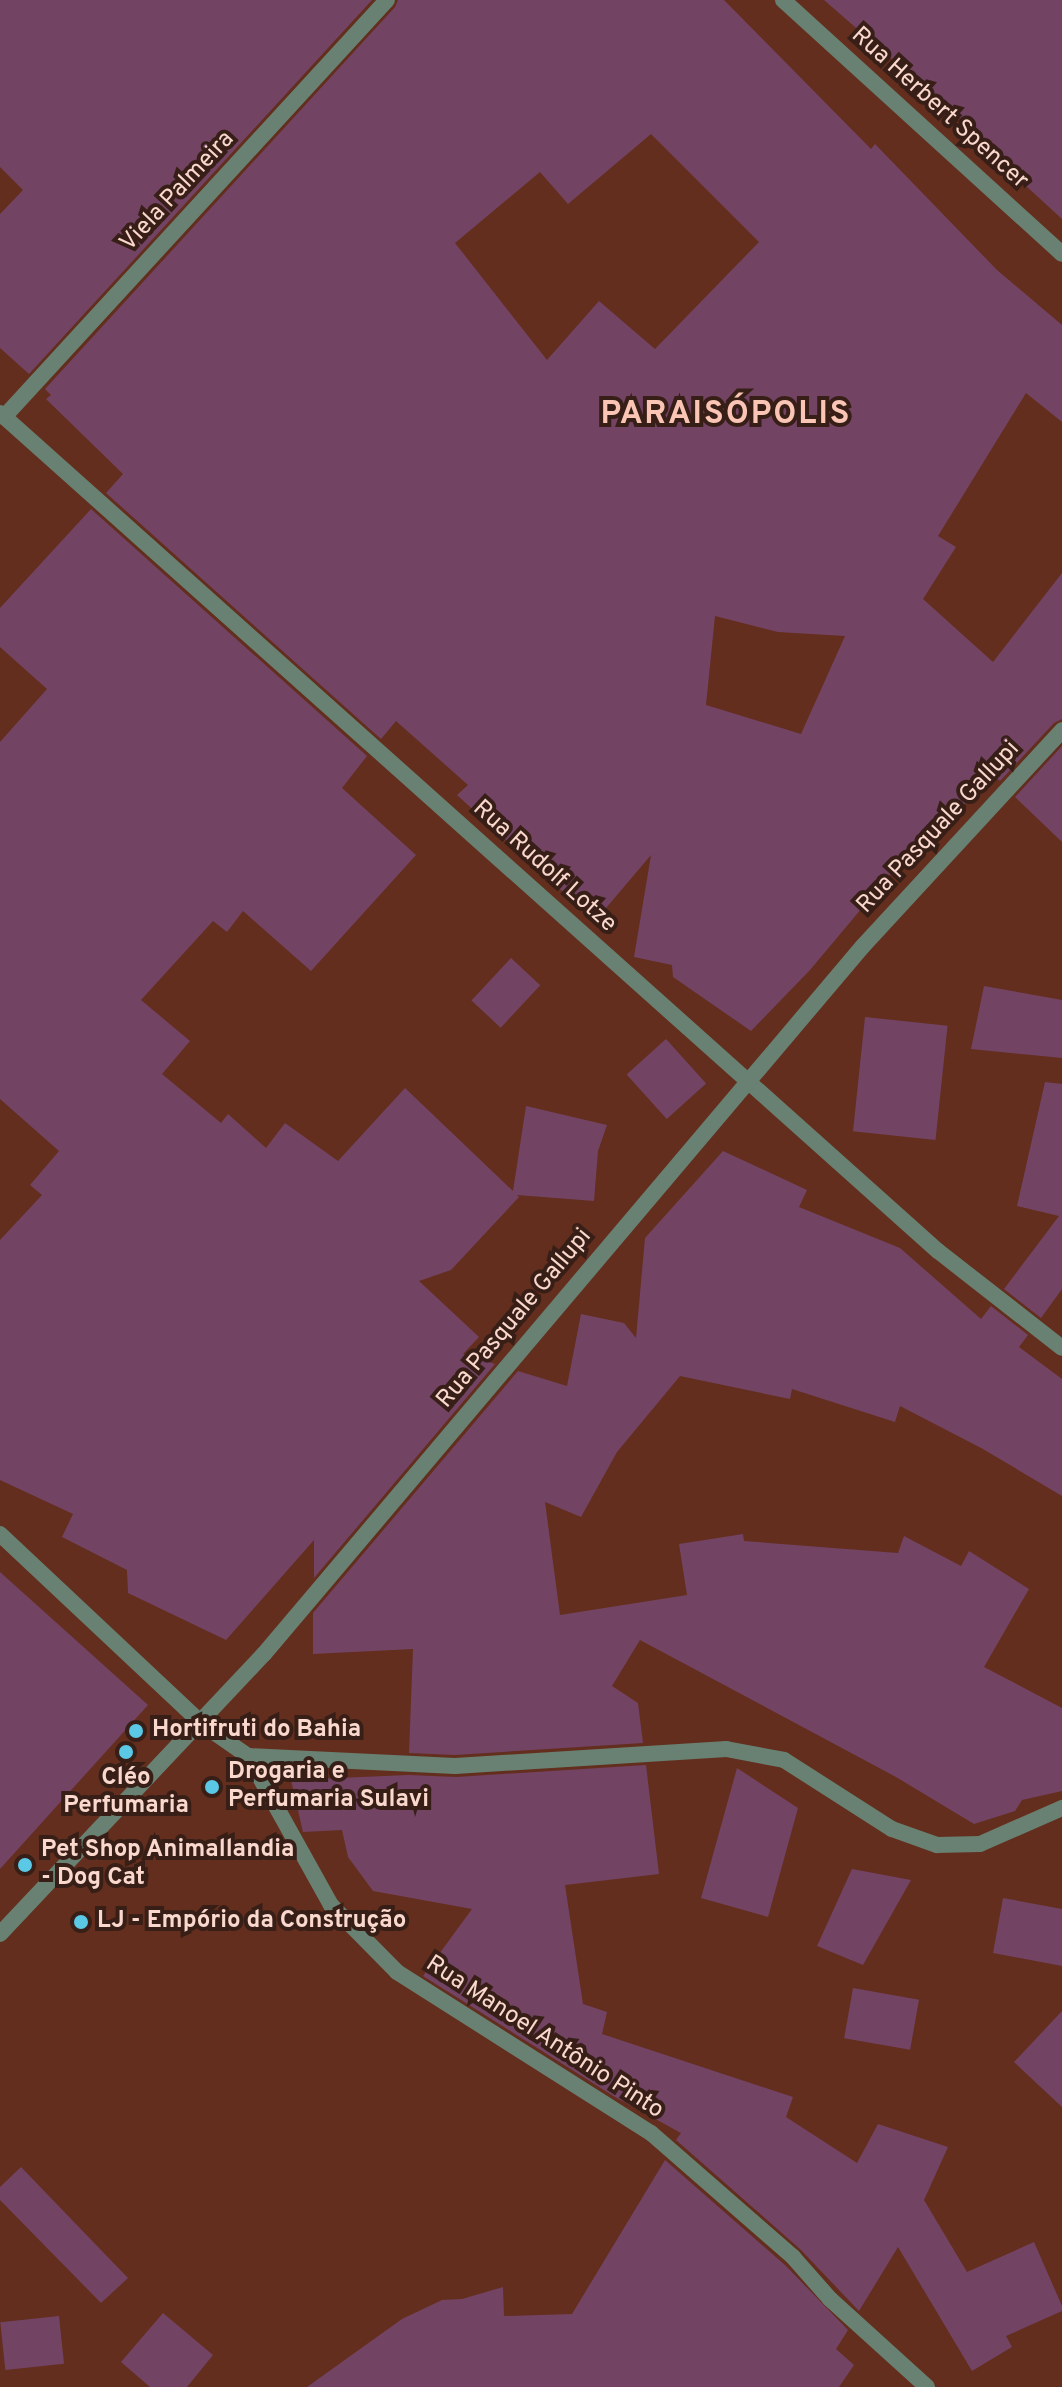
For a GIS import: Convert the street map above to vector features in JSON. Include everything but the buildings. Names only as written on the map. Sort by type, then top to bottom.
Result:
[{"type":"street","name":"Viela Palmeira","points":[[2,415],[387,0]]},
{"type":"street","name":"Rua Herbert Spencer","points":[[783,0],[1062,254]]},
{"type":"street","name":"Rua Rudolf Lotze","points":[[2,415],[938,1251],[1062,1348]]},
{"type":"street","name":"Rua Pasquale Gallupi","points":[[0,1934],[202,1724],[863,946],[1062,730]]},
{"type":"street","name":"Rua Manoel Antônio Pinto","points":[[0,1534],[202,1724],[248,1756],[331,1905],[397,1972],[651,2133],[793,2257],[830,2299],[927,2387]]},
{"type":"street","points":[[248,1756],[455,1766],[726,1749],[784,1760],[892,1829],[937,1845],[980,1844],[1062,1808]]},
{"type":"place","name":"Hortifruti do Bahia","points":[[136,1731]]},
{"type":"place","name":"Cléo Perfumaria","points":[[126,1752]]},
{"type":"place","name":"Drogaria e Perfumaria Sulavi","points":[[212,1787]]},
{"type":"place","name":"Pet Shop Animallandia - Dog Cat","points":[[25,1865]]},
{"type":"place","name":"LJ - Empório da Construção","points":[[81,1922]]},
{"type":"district","name":"PARAISÓPOLIS","points":[[726,415]]}]
